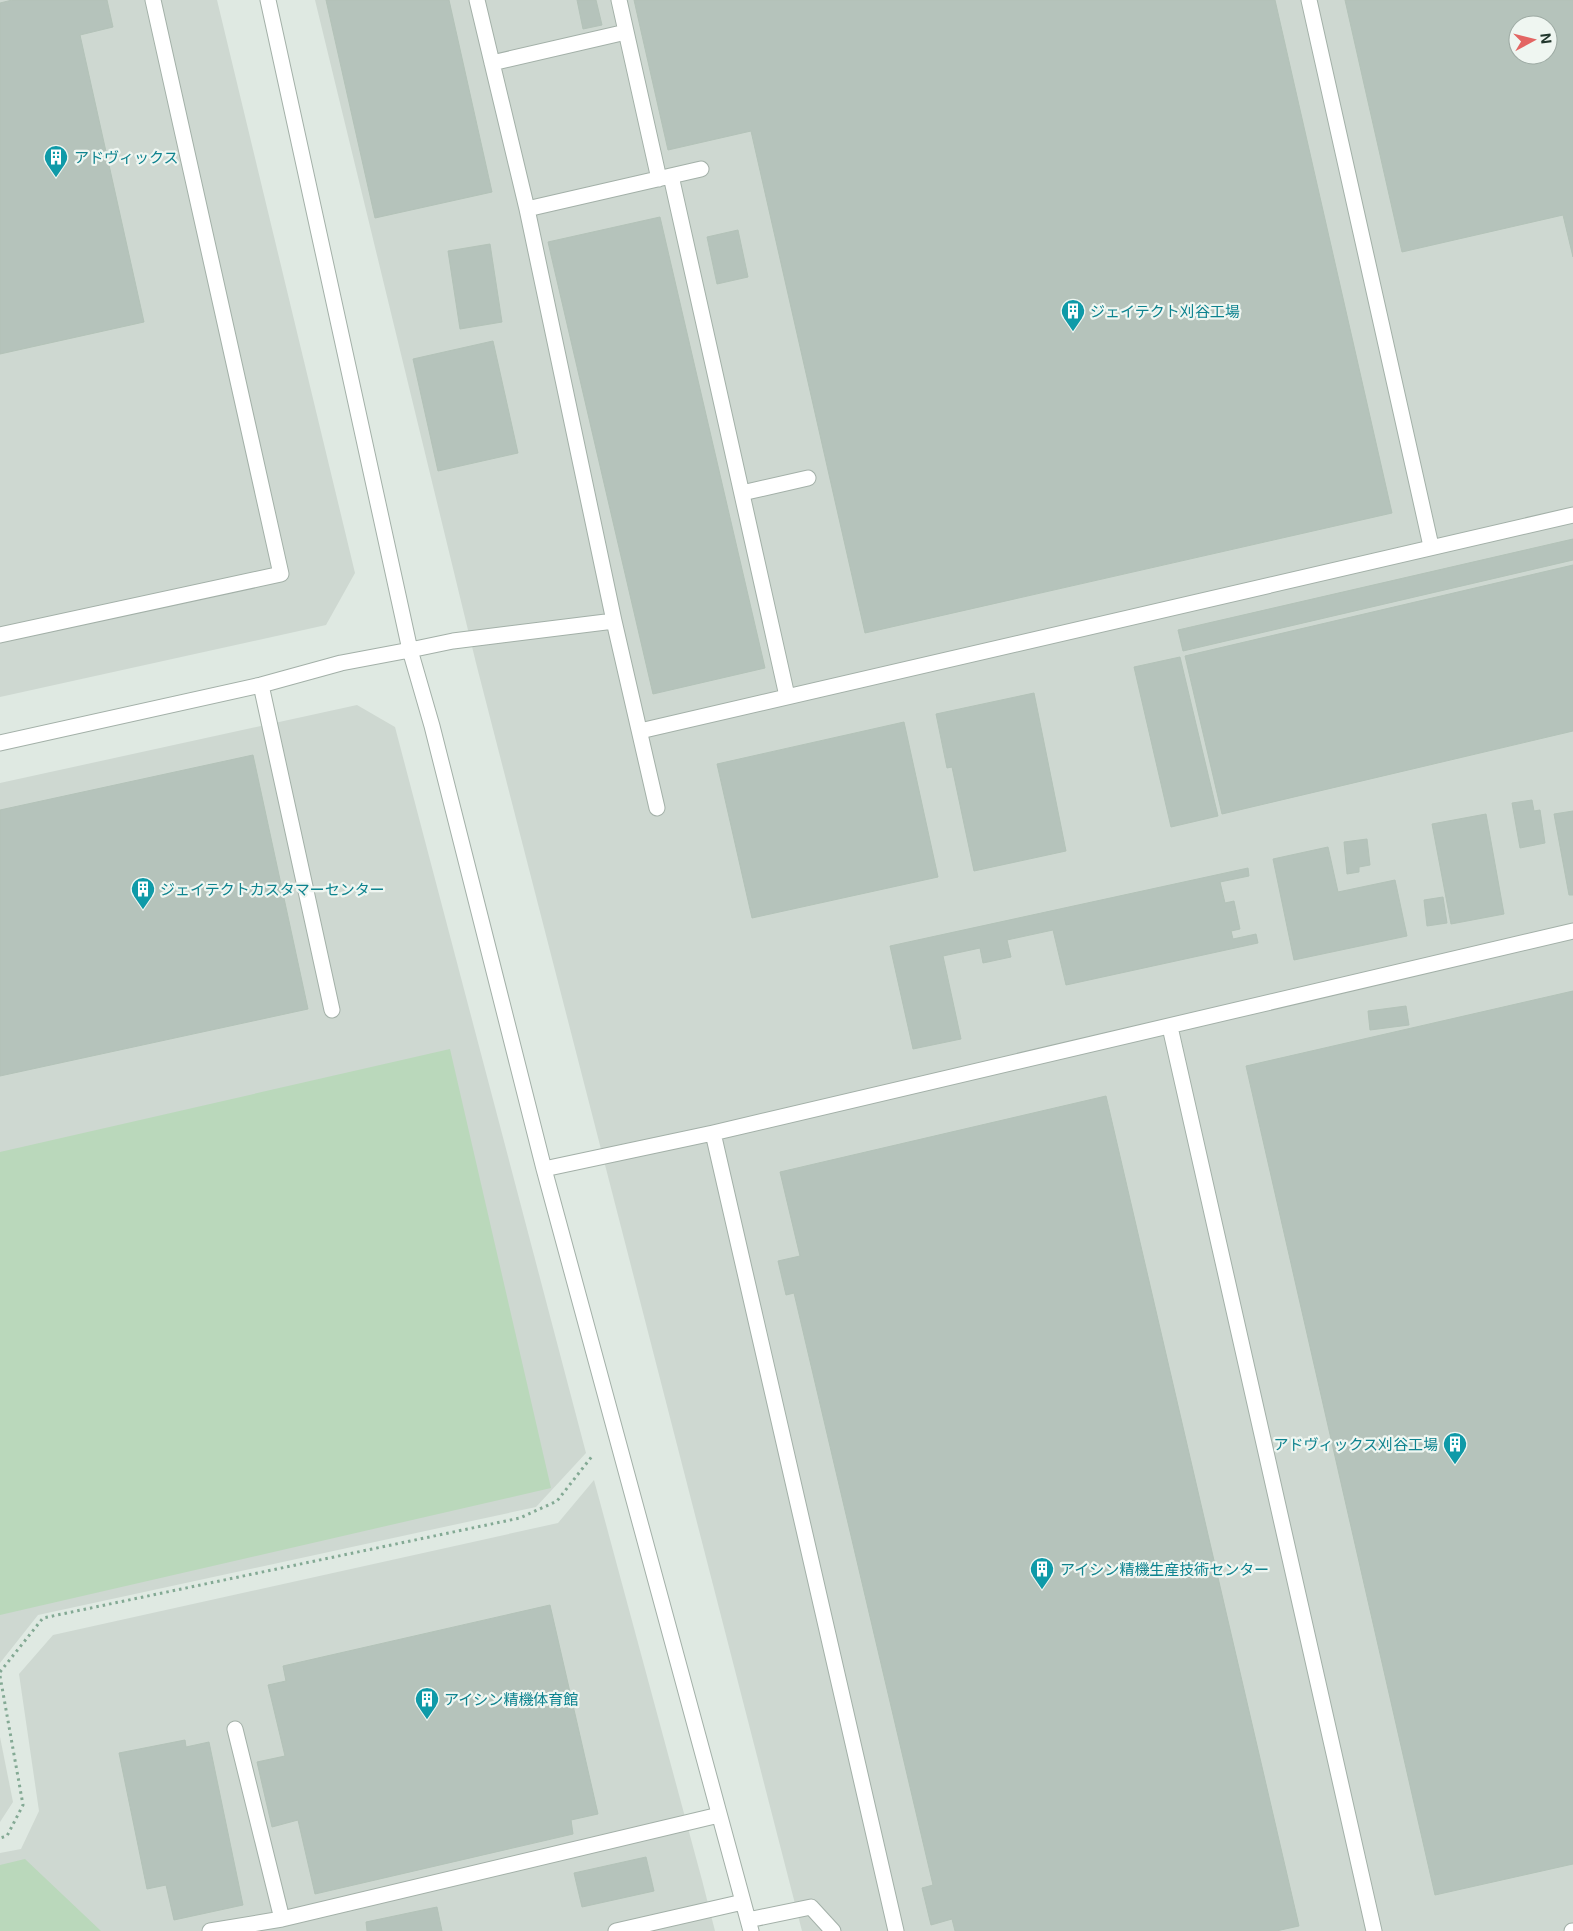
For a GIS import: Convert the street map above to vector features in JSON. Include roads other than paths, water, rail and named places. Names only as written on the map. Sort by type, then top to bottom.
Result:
[{"type":"street","points":[[0,635],[281,574],[153,0]]},
{"type":"street","points":[[268,0],[410,650],[432,726],[544,1169],[749,1926],[811,1907],[833,1931]]},
{"type":"street","points":[[477,0],[527,210],[614,621],[657,808]]},
{"type":"street","points":[[619,0],[665,177],[742,493],[787,696]]},
{"type":"street","points":[[1309,0],[1431,546]]},
{"type":"street","points":[[492,63],[626,32]]},
{"type":"street","points":[[527,210],[701,169]]},
{"type":"street","points":[[742,493],[808,478]]},
{"type":"street","points":[[640,731],[1573,514]]},
{"type":"street","points":[[0,743],[261,685],[341,663],[453,641],[614,621]]},
{"type":"street","points":[[261,685],[332,1010]]},
{"type":"street","points":[[544,1169],[577,1160],[713,1133],[1573,931]]},
{"type":"street","points":[[1170,1027],[1374,1931]]},
{"type":"street","points":[[713,1133],[896,1931]]},
{"type":"street","points":[[235,1729],[282,1919]]},
{"type":"street","points":[[210,1931],[282,1919],[719,1815]]},
{"type":"street","points":[[616,1931],[658,1926],[743,1902]]},
{"type":"place","name":"アドヴィックス","points":[[56,178]]},
{"type":"place","name":"ジェイテクト刈谷工場","points":[[1073,332]]},
{"type":"place","name":"ジェイテクトカスタマーセンター","points":[[143,910]]},
{"type":"place","name":"アドヴィックス刈谷工場","points":[[1455,1465]]},
{"type":"place","name":"アイシン精機生産技術センター","points":[[1042,1590]]},
{"type":"place","name":"アイシン精機体育館","points":[[427,1720]]}]
